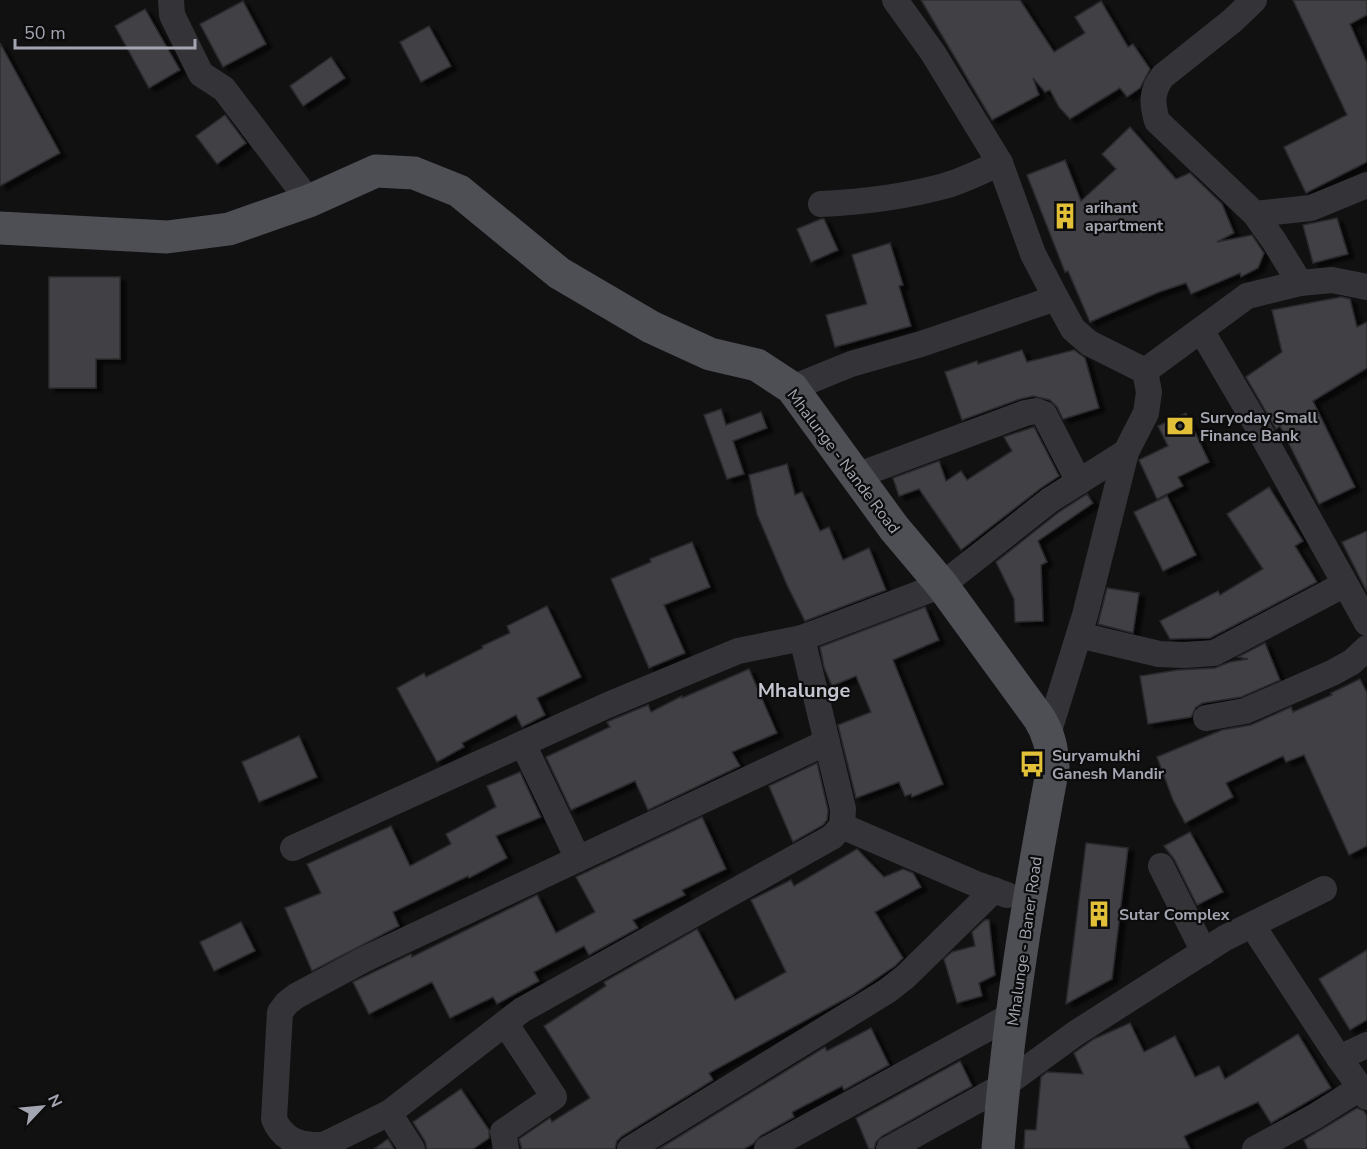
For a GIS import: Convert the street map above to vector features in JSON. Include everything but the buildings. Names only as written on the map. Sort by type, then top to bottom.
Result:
[{"type":"main road","name":"Mhalunge - Nande Road","points":[[0,228],[167,237],[229,228],[309,201],[376,171],[414,173],[459,191],[559,273],[651,327],[710,354],[757,365],[792,388],[894,528],[942,585],[1039,718],[1048,734]]},
{"type":"main road","name":"Mhalunge - Baner Road","points":[[998,1149],[1003,1086],[1027,902],[1053,767],[1053,753],[1048,734]]},
{"type":"street","points":[[171,0],[172,15],[201,74],[224,89],[309,201]]},
{"type":"street","points":[[895,0],[933,53],[1000,164],[1033,254],[1073,328],[1089,344],[1145,371]]},
{"type":"street","points":[[1254,0],[1232,21],[1163,76],[1155,86],[1152,103],[1157,121],[1255,214],[1300,283]]},
{"type":"street","points":[[821,204],[856,202],[926,190],[947,185],[1000,164]]},
{"type":"street","points":[[1255,214],[1311,208],[1367,185]]},
{"type":"street","points":[[1145,371],[1247,296],[1300,283],[1332,280],[1367,287]]},
{"type":"street","points":[[792,388],[852,364],[921,344],[1056,298]]},
{"type":"street","points":[[1201,330],[1367,623]]},
{"type":"street","points":[[1048,734],[1079,635],[1126,452],[1146,413],[1149,392],[1145,371]]},
{"type":"street","points":[[856,476],[964,434],[1025,412],[1036,411],[1044,414],[1079,482]]},
{"type":"street","points":[[293,848],[608,705],[738,651],[802,638],[942,585],[1050,500],[1126,452]]},
{"type":"street","points":[[1079,635],[1159,654],[1184,656],[1214,653],[1345,584]]},
{"type":"street","points":[[802,638],[827,742],[843,809],[842,826],[832,837],[522,1010],[390,1113],[326,1144],[315,1146],[289,1139],[279,1131],[274,1119],[280,1012],[296,996],[365,959],[827,742]]},
{"type":"street","points":[[1206,718],[1245,711],[1332,674],[1352,662],[1367,648]]},
{"type":"street","points":[[523,744],[578,860]]},
{"type":"street","points":[[842,826],[1027,902]]},
{"type":"street","points":[[1161,866],[1204,952]]},
{"type":"street","points":[[889,1149],[1003,1086],[1076,1033],[1204,952],[1324,889]]},
{"type":"street","points":[[630,1149],[887,991],[905,977],[994,890]]},
{"type":"street","points":[[1252,925],[1364,1093],[1255,1149]]},
{"type":"street","points":[[767,1149],[1012,1015]]},
{"type":"street","points":[[505,1023],[554,1097],[503,1132],[506,1149]]},
{"type":"street","points":[[1339,1058],[1367,1045]]},
{"type":"street","points":[[390,1113],[412,1149]]},
{"type":"place","name":"arihant apartment","points":[[1065,216]]},
{"type":"place","name":"Suryoday Small Finance Bank","points":[[1180,426]]},
{"type":"place","name":"Suryamukhi Ganesh Mandir","points":[[1032,764]]},
{"type":"place","name":"Sutar Complex","points":[[1099,914]]},
{"type":"district","name":"Mhalunge","points":[[804,690]]}]
